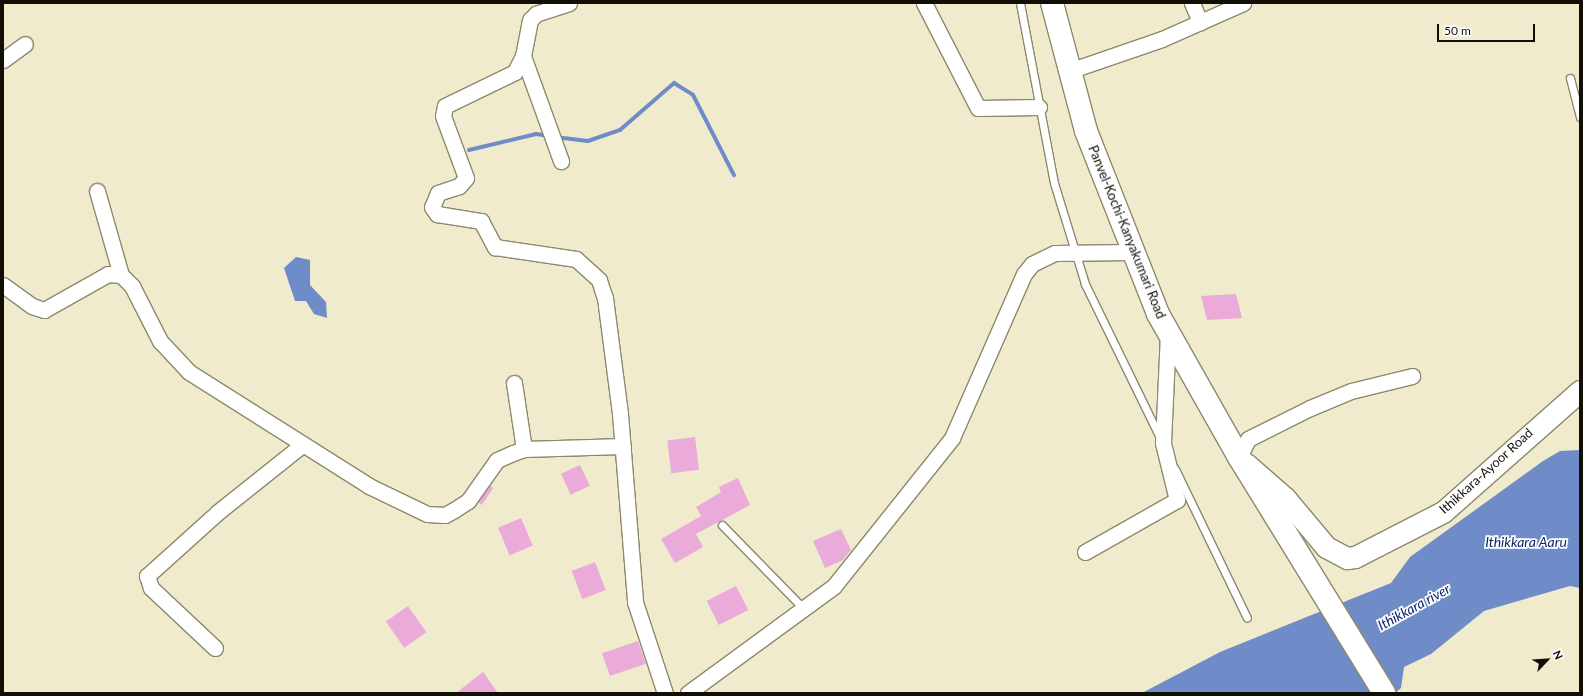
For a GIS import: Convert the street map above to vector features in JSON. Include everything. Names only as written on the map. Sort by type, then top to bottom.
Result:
[{"type":"highway","name":"Panvel-Kochi-Kanyakumari Road","points":[[1052,3],[1086,131],[1132,252],[1168,334],[1239,457],[1384,693]]},
{"type":"main road","name":"Ithikkara-Ayoor Road","points":[[1239,457],[1284,498],[1326,547],[1347,558],[1355,557],[1443,512],[1580,391]]},
{"type":"street","points":[[569,3],[536,14],[530,20],[524,56],[515,72],[445,106],[443,116],[466,175],[463,183],[436,195],[432,211],[478,219],[495,247],[576,259],[596,275],[605,298],[623,446],[635,602],[665,693]]},
{"type":"street","points":[[924,3],[978,108],[1039,107]]},
{"type":"street","points":[[1192,3],[1200,22]]},
{"type":"street","points":[[1069,71],[1162,39],[1242,3]]},
{"type":"street","points":[[3,60],[25,44]]},
{"type":"street","points":[[524,56],[561,161]]},
{"type":"street","points":[[97,191],[121,275],[132,286],[160,340],[174,358],[216,390],[369,486],[427,514],[445,515],[468,501],[497,460],[524,450],[623,446]]},
{"type":"street","points":[[688,693],[806,611],[834,586],[952,438],[1027,269],[1045,255],[1132,252]]},
{"type":"street","points":[[3,285],[32,306],[44,310],[108,274],[121,275]]},
{"type":"street","points":[[1084,552],[1177,500],[1163,444],[1168,334]]},
{"type":"street","points":[[1239,457],[1248,439],[1310,408],[1351,391],[1412,376]]},
{"type":"street","points":[[514,383],[524,450]]},
{"type":"street","points":[[215,648],[151,588],[148,576],[218,512],[302,445]]},
{"type":"lane","points":[[1020,3],[1054,183],[1085,284],[1247,618]]},
{"type":"lane","points":[[1570,78],[1580,116]]},
{"type":"lane","points":[[722,525],[806,611]]},
{"type":"water","points":[[296,257],[310,260],[310,285],[326,302],[327,318],[314,314],[306,301],[295,301],[284,268]]},
{"type":"water","name":"Ithikkara Aaru","points":[[1580,450],[1580,588],[1570,586],[1484,611],[1431,654],[1404,667],[1401,688],[1395,693],[1142,693],[1220,652],[1391,583],[1410,557],[1543,461],[1560,451]]},
{"type":"building","points":[[1236,294],[1242,318],[1207,320],[1201,296]]},
{"type":"building","points":[[695,437],[699,470],[671,473],[667,440]]},
{"type":"building","points":[[580,465],[590,486],[571,495],[561,474]]},
{"type":"building","points":[[738,478],[750,505],[696,534],[703,547],[675,563],[661,539],[701,516],[696,507],[721,492],[719,487]]},
{"type":"building","points":[[490,486],[493,488],[482,505],[478,502]]},
{"type":"building","points":[[521,518],[533,546],[510,555],[498,528]]},
{"type":"building","points":[[841,529],[851,550],[843,560],[825,568],[813,541]]},
{"type":"building","points":[[595,562],[606,590],[582,599],[572,571]]},
{"type":"building","points":[[736,586],[748,610],[719,625],[707,601]]},
{"type":"building","points":[[408,606],[426,632],[404,648],[386,621]]},
{"type":"building","points":[[638,641],[646,664],[610,676],[602,653]]},
{"type":"building","points":[[483,672],[498,693],[456,693]]},
{"type":"waterway","points":[[555,137],[588,141],[620,130],[674,83],[693,95],[734,175]]},
{"type":"waterway","points":[[469,150],[536,134],[549,136]]},
{"type":"water label","name":"Ithikkara river","points":[[1414,607]]}]
